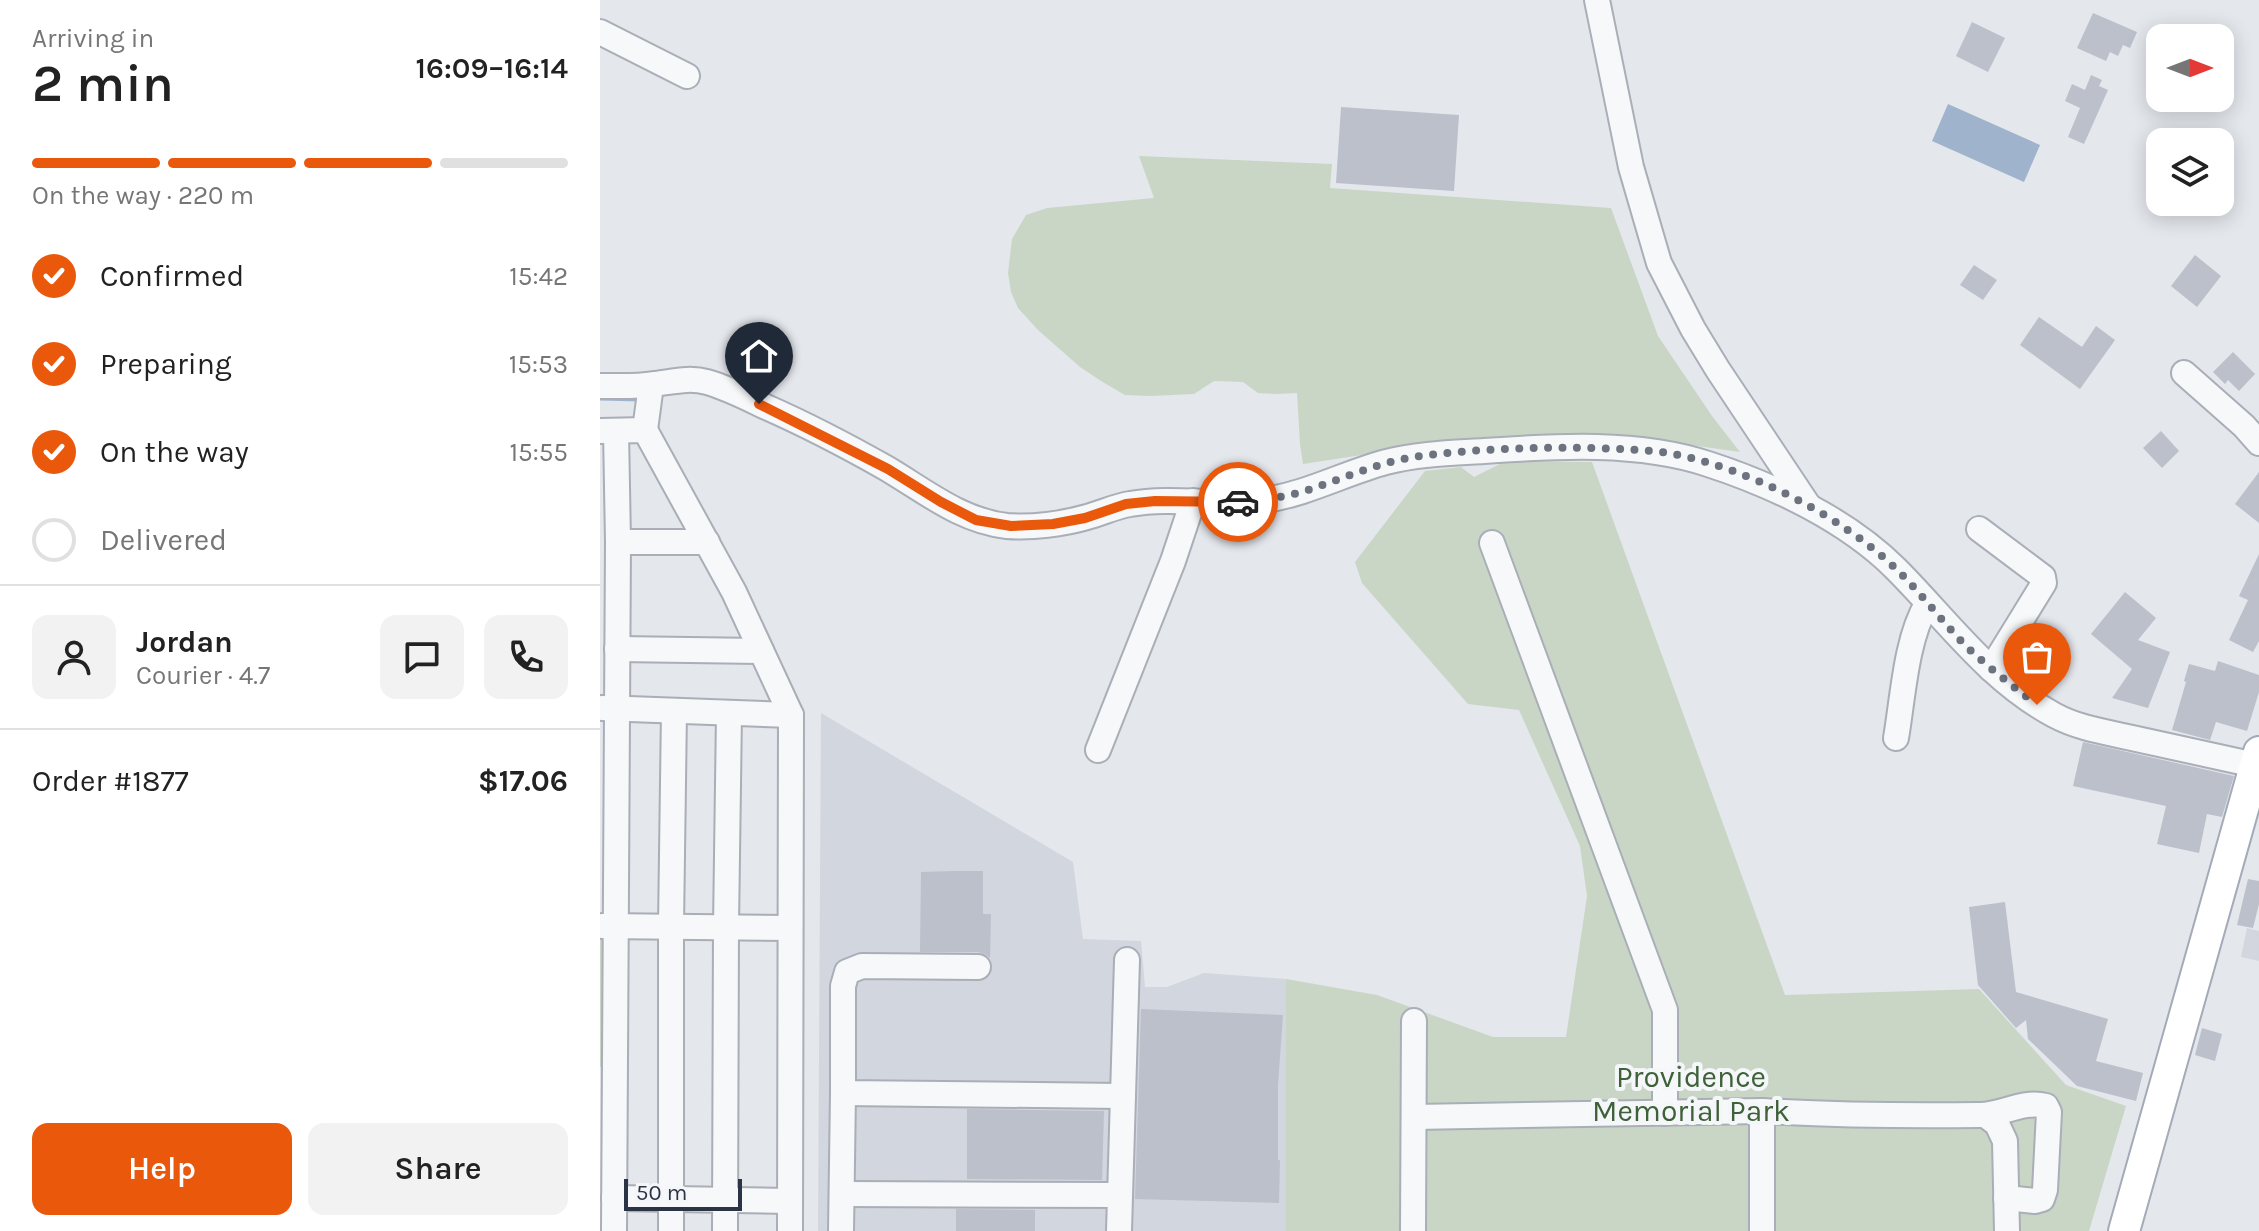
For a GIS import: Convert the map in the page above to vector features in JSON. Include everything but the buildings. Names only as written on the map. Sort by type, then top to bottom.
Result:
[{"type":"main road","points":[[2124,1231],[2257,759]]},
{"type":"street","points":[[1597,0],[1631,167],[1659,263],[1718,370],[1809,507]]},
{"type":"street","points":[[600,32],[687,76]]},
{"type":"street","points":[[2184,373],[2259,443]]},
{"type":"street","points":[[600,386],[703,381],[786,416],[888,469],[976,520],[1011,526],[1053,524],[1085,518],[1126,504],[1155,501],[1229,503],[1265,500],[1299,493],[1386,462],[1419,456],[1543,447],[1646,450],[1672,454],[1733,472],[1809,507],[1865,543],[1894,567],[1991,669],[2037,705],[2072,724],[2257,759]]},
{"type":"street","points":[[651,385],[645,430],[734,592],[791,715],[790,1231]]},
{"type":"street","points":[[614,1231],[607,1128],[608,708],[617,649],[618,542],[609,488],[608,431],[645,430]]},
{"type":"street","points":[[1098,750],[1173,561],[1193,501]]},
{"type":"street","points":[[1979,529],[2043,577],[2044,583],[1991,669]]},
{"type":"street","points":[[618,542],[707,542]]},
{"type":"street","points":[[1492,543],[1665,1010],[1665,1113]]},
{"type":"street","points":[[1896,738],[1912,640],[1918,618],[1927,604]]},
{"type":"street","points":[[617,649],[761,651]]},
{"type":"street","points":[[608,708],[791,715]]},
{"type":"street","points":[[671,1231],[674,711]]},
{"type":"street","points":[[725,1231],[729,713]]},
{"type":"street","points":[[608,926],[790,928]]},
{"type":"street","points":[[1119,1231],[1127,960]]},
{"type":"street","points":[[841,1231],[843,986],[847,972],[862,966],[978,967]]},
{"type":"street","points":[[1413,1231],[1414,1021]]},
{"type":"street","points":[[843,1093],[1123,1096]]},
{"type":"street","points":[[1414,1117],[1762,1111],[1985,1115],[2018,1105],[2035,1103],[2046,1106],[2049,1112],[2042,1199],[2006,1198]]},
{"type":"street","points":[[1762,1111],[1762,1231]]},
{"type":"street","points":[[1985,1115],[1997,1124],[2005,1141],[2007,1231]]},
{"type":"street","points":[[609,1188],[671,1199],[790,1201]]},
{"type":"street","points":[[842,1194],[1120,1195]]},
{"type":"shaded area","points":[[821,713],[1073,862],[1083,939],[1141,941],[1145,987],[1167,987],[1204,973],[1286,979],[1286,1231],[818,1231]]},
{"type":"shaded area","points":[[2247,928],[2259,931],[2259,961],[2241,957]]},
{"type":"green space","points":[[1139,156],[1332,164],[1330,188],[1611,208],[1658,336],[1740,452],[1642,438],[1539,435],[1440,443],[1303,464],[1297,393],[1258,393],[1243,382],[1214,381],[1194,394],[1125,395],[1080,367],[1038,330],[1018,308],[1008,273],[1012,239],[1026,215],[1047,208],[1154,198]]},
{"type":"green space","name":"Providence Memorial Park","points":[[1506,461],[1592,462],[1785,995],[1979,989],[2066,1085],[2126,1106],[2089,1231],[1286,1231],[1286,979],[1377,995],[1493,1037],[1566,1037],[1587,896],[1580,846],[1519,710],[1468,704],[1362,583],[1355,562],[1425,471],[1461,467],[1474,477]]},
{"type":"green space","points":[[600,933],[605,933],[606,1067],[600,1067]]},
{"type":"water","points":[[1948,104],[2040,145],[2024,182],[1932,141]]},
{"type":"waterway","points":[[600,398],[640,399]]},
{"type":"way so far","points":[[1238,502],[1299,493],[1386,462],[1439,454],[1543,447],[1646,450],[1701,461],[1759,482],[1809,507],[1865,543],[1894,567],[1965,645],[2037,705]]},
{"type":"route","points":[[759,404],[888,469],[976,520],[1011,526],[1053,524],[1085,518],[1126,504],[1155,501],[1238,502]]}]
